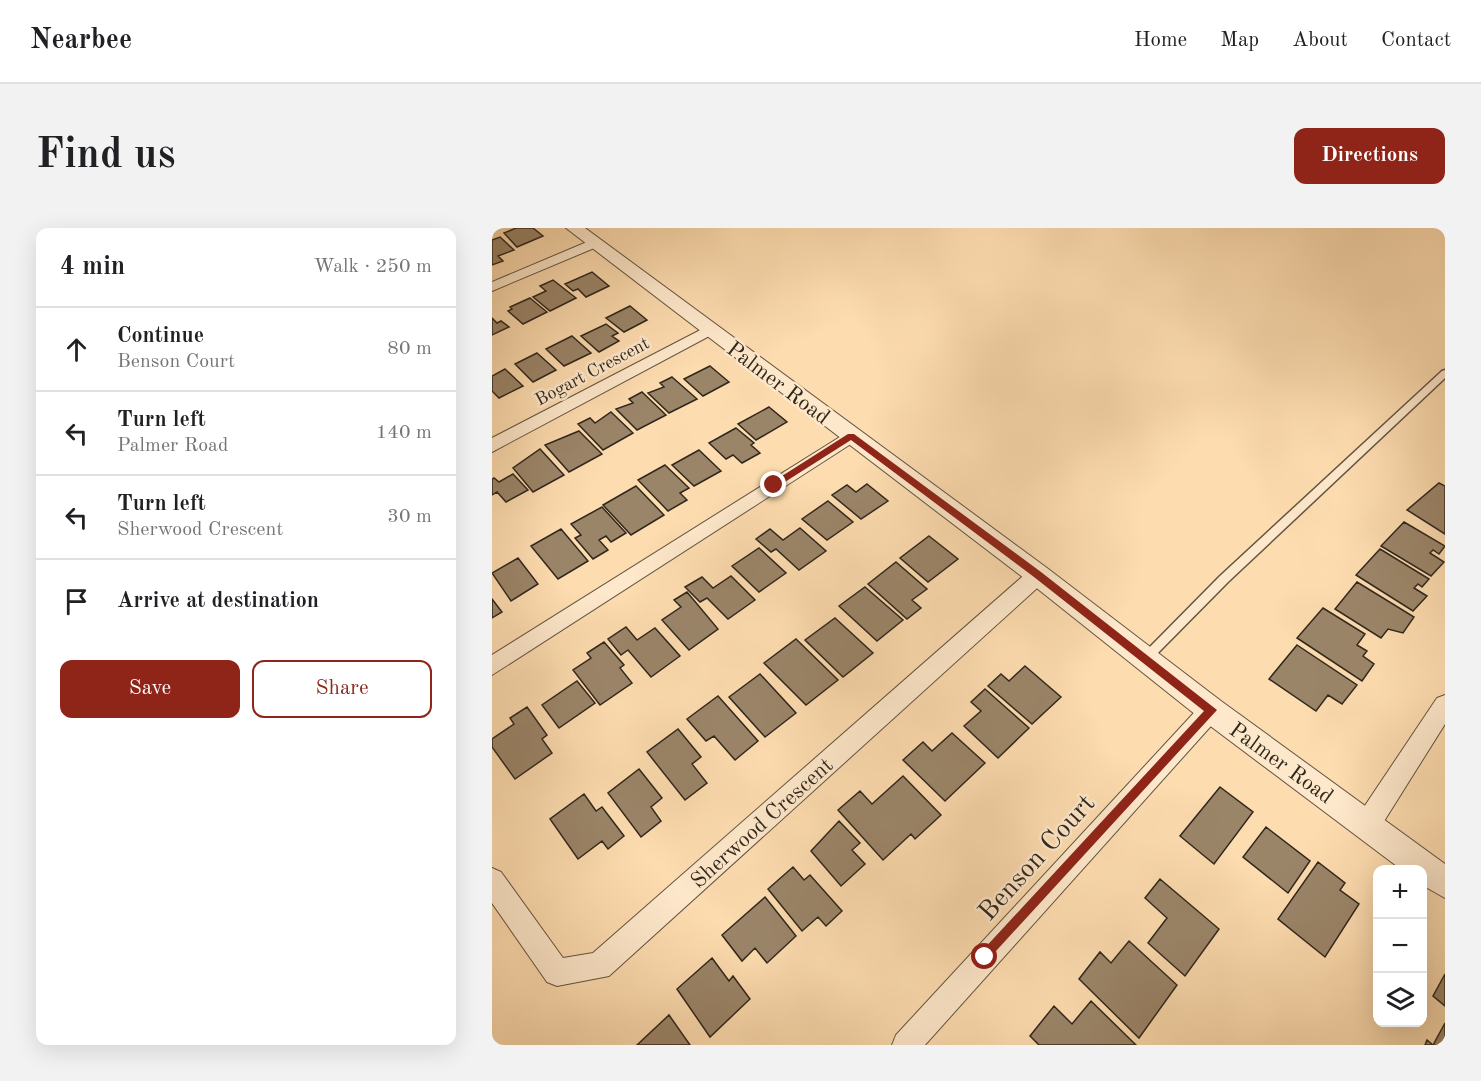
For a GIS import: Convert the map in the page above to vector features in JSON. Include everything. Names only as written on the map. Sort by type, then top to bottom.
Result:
[{"type":"street","name":"Palmer Road","points":[[574,228],[1038,575],[1211,710],[1445,883]]},
{"type":"street","points":[[492,287],[594,243]]},
{"type":"street","name":"Bogart Crescent","points":[[492,446],[710,330]]},
{"type":"street","points":[[492,666],[851,436]]},
{"type":"street","name":"Sherwood Crescent","points":[[492,881],[557,972],[599,966],[1038,575]]},
{"type":"street","points":[[1366,825],[1445,705]]},
{"type":"street","name":"Benson Court","points":[[906,1045],[1211,710]]},
{"type":"lane","points":[[1145,659],[1224,579],[1445,373]]},
{"type":"building","points":[[516,228],[533,228],[543,236],[517,247],[504,233]]},
{"type":"building","points":[[500,237],[514,250],[498,256],[503,261],[492,265],[492,240]]},
{"type":"building","points":[[592,272],[609,286],[586,297],[578,289],[573,291],[565,284]]},
{"type":"building","points":[[553,280],[576,298],[550,311],[533,297],[546,291],[540,286]]},
{"type":"building","points":[[530,298],[547,312],[523,324],[508,311],[512,309],[510,307]]},
{"type":"building","points":[[630,306],[647,320],[624,332],[606,318]]},
{"type":"building","points":[[492,318],[497,323],[501,321],[509,327],[492,335]]},
{"type":"building","points":[[606,324],[618,333],[612,336],[619,341],[599,352],[581,336]]},
{"type":"building","points":[[572,336],[591,353],[564,366],[546,349]]},
{"type":"building","points":[[537,353],[556,370],[533,382],[515,364]]},
{"type":"building","points":[[710,366],[729,382],[703,396],[684,379]]},
{"type":"building","points":[[505,369],[523,386],[499,398],[492,391],[492,376]]},
{"type":"building","points":[[672,377],[697,399],[669,413],[648,393],[664,387],[660,383]]},
{"type":"building","points":[[642,392],[666,415],[637,430],[616,409],[633,403],[629,399]]},
{"type":"building","points":[[769,407],[787,422],[756,440],[738,424]]},
{"type":"building","points":[[611,412],[633,433],[603,450],[578,424],[590,418],[595,423]]},
{"type":"building","points":[[736,428],[754,443],[751,445],[760,453],[742,463],[733,455],[726,459],[709,443]]},
{"type":"building","points":[[579,431],[602,454],[569,472],[545,445]]},
{"type":"building","points":[[540,449],[564,475],[533,492],[513,468]]},
{"type":"building","points":[[699,450],[721,471],[694,486],[672,465]]},
{"type":"building","points":[[665,465],[689,488],[680,493],[687,500],[668,511],[638,480]]},
{"type":"building","points":[[513,474],[528,490],[506,502],[497,492],[492,495],[492,479],[499,482]]},
{"type":"building","points":[[1439,483],[1445,486],[1445,534],[1407,510]]},
{"type":"building","points":[[867,484],[888,501],[861,519],[832,495],[847,485],[856,492]]},
{"type":"building","points":[[636,486],[664,515],[631,535],[603,505]]},
{"type":"building","points":[[828,501],[853,522],[827,540],[802,519]]},
{"type":"building","points":[[602,507],[626,533],[611,542],[606,536],[599,540],[608,550],[593,559],[575,538],[581,535],[571,524]]},
{"type":"building","points":[[1404,522],[1445,546],[1439,554],[1433,550],[1430,553],[1444,562],[1431,576],[1381,546]]},
{"type":"building","points":[[800,528],[826,551],[799,570],[776,549],[771,552],[756,539],[770,529],[783,540]]},
{"type":"building","points":[[561,529],[588,561],[558,579],[531,546]]},
{"type":"building","points":[[929,536],[958,559],[928,582],[900,558]]},
{"type":"building","points":[[759,548],[786,573],[759,592],[732,566]]},
{"type":"building","points":[[1380,549],[1429,579],[1422,587],[1418,584],[1414,588],[1427,596],[1413,611],[1356,575]]},
{"type":"building","points":[[518,558],[538,584],[511,601],[492,573]]},
{"type":"building","points":[[896,562],[927,589],[912,600],[921,608],[907,619],[868,584]]},
{"type":"building","points":[[731,576],[755,600],[728,619],[707,598],[700,602],[685,587],[702,577],[713,588]]},
{"type":"building","points":[[1357,582],[1414,617],[1403,633],[1388,629],[1381,638],[1335,609]]},
{"type":"building","points":[[865,587],[903,620],[877,641],[839,606]]},
{"type":"building","points":[[687,592],[718,629],[689,650],[662,620],[681,607],[674,600]]},
{"type":"building","points":[[492,599],[502,612],[492,618]]},
{"type":"building","points":[[1323,608],[1365,634],[1357,645],[1367,651],[1363,656],[1374,664],[1362,681],[1297,638]]},
{"type":"building","points":[[835,618],[873,653],[843,677],[805,640]]},
{"type":"building","points":[[626,627],[637,640],[655,628],[680,656],[651,677],[628,650],[621,655],[608,639]]},
{"type":"building","points":[[796,639],[838,680],[806,705],[764,663]]},
{"type":"building","points":[[604,642],[624,665],[620,668],[632,683],[600,705],[573,670],[591,658],[587,653]]},
{"type":"building","points":[[1297,645],[1357,685],[1342,704],[1328,695],[1316,711],[1269,679]]},
{"type":"building","points":[[1025,666],[1061,697],[1032,724],[988,686],[1001,674],[1009,681]]},
{"type":"building","points":[[760,674],[796,713],[765,737],[729,697]]},
{"type":"building","points":[[577,681],[595,703],[559,728],[542,705]]},
{"type":"building","points":[[985,689],[1029,728],[998,758],[964,726],[981,711],[971,702]]},
{"type":"building","points":[[718,696],[758,741],[735,760],[714,736],[706,741],[687,719]]},
{"type":"building","points":[[527,707],[547,735],[542,739],[552,753],[515,779],[492,747],[492,739],[514,724],[510,718]]},
{"type":"building","points":[[678,729],[701,757],[692,764],[707,783],[685,800],[647,752]]},
{"type":"building","points":[[952,733],[985,763],[945,801],[903,760],[923,742],[932,751]]},
{"type":"building","points":[[639,769],[662,798],[651,807],[661,821],[641,837],[608,793]]},
{"type":"building","points":[[903,776],[941,815],[915,839],[911,834],[883,860],[838,810],[860,791],[872,804]]},
{"type":"building","points":[[1220,787],[1253,812],[1214,864],[1180,836]]},
{"type":"building","points":[[584,794],[596,811],[602,807],[624,836],[608,849],[602,841],[578,859],[550,819]]},
{"type":"building","points":[[839,821],[860,843],[852,850],[865,864],[841,886],[811,851]]},
{"type":"building","points":[[1266,827],[1310,861],[1288,893],[1243,857]]},
{"type":"building","points":[[1318,862],[1345,883],[1340,890],[1359,904],[1325,957],[1278,919]]},
{"type":"building","points":[[793,867],[804,880],[810,875],[842,911],[826,926],[818,917],[802,931],[768,889]]},
{"type":"building","points":[[1160,879],[1219,929],[1185,976],[1148,943],[1167,918],[1145,898]]},
{"type":"building","points":[[765,897],[796,936],[767,963],[755,948],[742,961],[722,935]]},
{"type":"building","points":[[1129,941],[1177,985],[1139,1038],[1079,979],[1100,952],[1111,963]]},
{"type":"building","points":[[712,958],[729,981],[733,976],[750,999],[710,1037],[677,989]]},
{"type":"building","points":[[1445,974],[1445,1006],[1433,996]]},
{"type":"building","points":[[1091,1001],[1136,1045],[1039,1045],[1030,1036],[1054,1006],[1072,1024]]},
{"type":"building","points":[[669,1015],[690,1045],[637,1045]]},
{"type":"building","points":[[1445,1023],[1445,1045],[1433,1045]]},
{"type":"route","points":[[774,485],[851,436],[1038,575],[1211,710],[985,957]]}]
